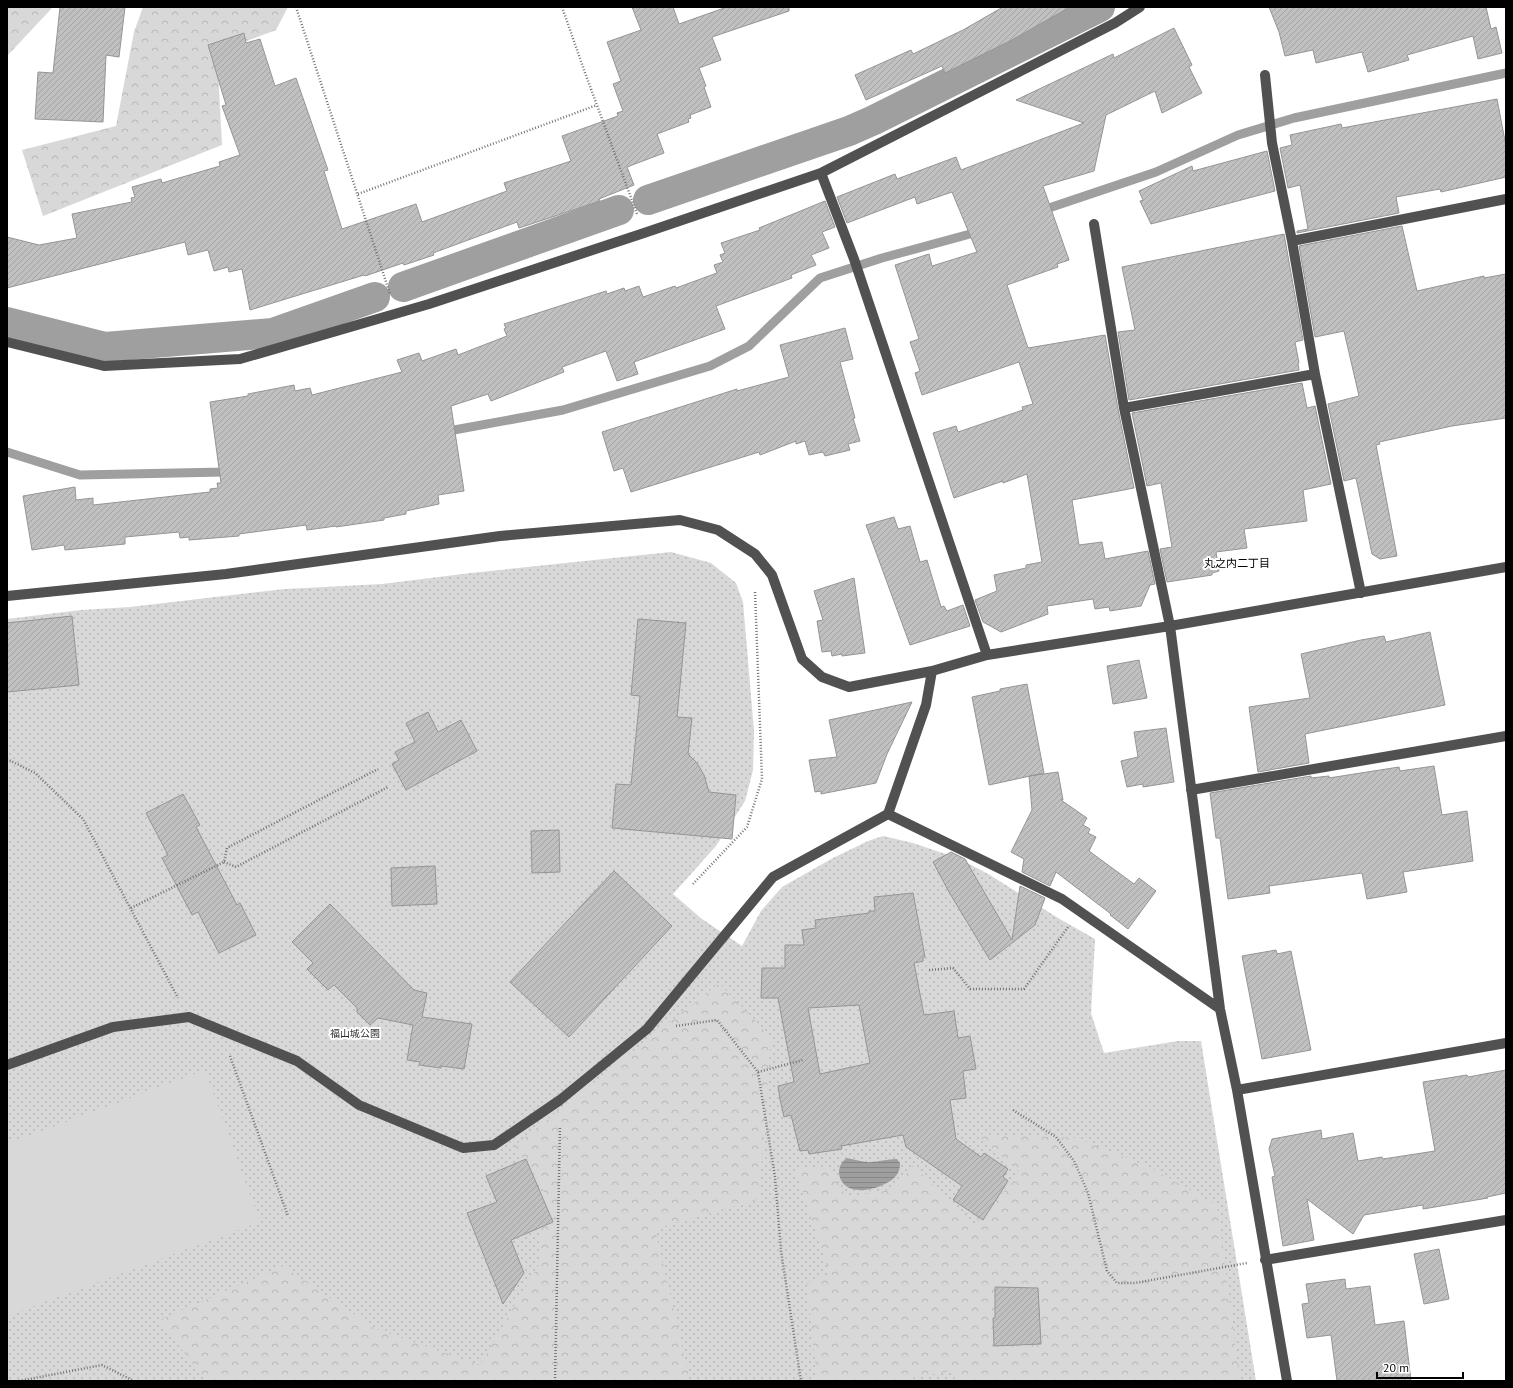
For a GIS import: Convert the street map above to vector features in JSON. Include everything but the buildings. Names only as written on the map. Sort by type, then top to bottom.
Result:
[{"type":"street","points":[[7,342],[104,366],[240,358],[396,313],[644,233],[821,172],[1115,23],[1140,7]]},
{"type":"street","points":[[1265,75],[1272,143],[1292,241],[1315,374],[1361,593]]},
{"type":"street","points":[[821,172],[854,259],[987,655]]},
{"type":"street","points":[[1292,241],[1506,199]]},
{"type":"street","points":[[1094,224],[1124,408],[1170,626],[1220,1009],[1237,1090],[1287,1381]]},
{"type":"street","points":[[1124,408],[1315,374]]},
{"type":"street","points":[[7,596],[226,574],[500,536],[680,520],[718,530],[755,554],[772,575],[802,659],[822,677],[850,687],[932,671],[987,655],[1170,626],[1506,567]]},
{"type":"street","points":[[7,1065],[113,1027],[189,1018],[297,1061],[359,1105],[463,1148],[494,1145],[560,1100],[647,1029],[773,877],[888,814],[926,705],[932,671]]},
{"type":"street","points":[[1191,790],[1506,736]]},
{"type":"street","points":[[888,814],[1062,899],[1220,1009]]},
{"type":"street","points":[[1237,1090],[1506,1043]]},
{"type":"street","points":[[1265,1260],[1506,1220]]},
{"type":"path","points":[[296,7],[396,313]]},
{"type":"path","points":[[562,7],[644,233]]},
{"type":"path","points":[[358,194],[597,105]]},
{"type":"path","points":[[693,884],[747,827],[762,779],[755,622],[755,554]]},
{"type":"path","points":[[7,759],[35,773],[83,819],[189,1018]]},
{"type":"path","points":[[224,862],[227,848],[378,769]]},
{"type":"path","points":[[130,908],[224,862],[236,867],[388,787]]},
{"type":"path","points":[[929,970],[953,968],[970,989],[1024,989],[1079,911]]},
{"type":"path","points":[[647,1029],[717,1020],[758,1072],[775,1177],[781,1251],[801,1381]]},
{"type":"path","points":[[221,1030],[288,1216]]},
{"type":"path","points":[[758,1072],[803,1060]]},
{"type":"path","points":[[555,1381],[560,1100]]},
{"type":"path","points":[[1013,1110],[1056,1137],[1074,1160],[1088,1193],[1107,1271],[1117,1283],[1148,1282],[1265,1260]]},
{"type":"path","points":[[20,1381],[102,1365],[134,1381]]},
{"type":"green space","points":[[7,7],[53,7],[7,56]]},
{"type":"green space","points":[[143,7],[288,7],[276,30],[217,52],[222,145],[43,216],[22,150],[116,126],[134,32]]},
{"type":"green space","name":"福山城公園","points":[[671,552],[711,563],[736,583],[743,602],[754,731],[753,770],[745,801],[716,846],[673,894],[702,919],[742,946],[761,911],[782,887],[833,858],[868,841],[883,836],[913,843],[960,859],[990,875],[1058,918],[1095,939],[1091,1013],[1104,1053],[1178,1041],[1201,1041],[1256,1381],[7,1381],[7,619],[81,610],[130,607],[285,589],[382,584]]},
{"type":"green space","points":[[719,983],[771,1037],[759,1199],[655,1229],[690,1381],[206,1381],[159,1320],[283,1266],[376,1329],[480,1365],[539,1264],[544,1188],[514,1146]]},
{"type":"green space","points":[[205,1070],[260,1222],[7,1316],[7,1144]]},
{"type":"green space","points":[[976,1134],[1077,1138],[1151,1168],[1217,1205],[1240,1381],[956,1381],[951,1371],[896,1381],[817,1381],[807,1283],[830,1274],[795,1169],[829,1166],[846,1197],[895,1189],[913,1165],[973,1225],[1021,1173]]},
{"type":"shaded area","points":[[847,1158],[863,1162],[897,1159],[900,1163],[898,1172],[887,1183],[875,1188],[857,1190],[843,1184],[839,1175],[840,1166]]},
{"type":"waterway","points":[[648,200],[849,131],[874,120],[1100,7]]},
{"type":"waterway","points":[[1040,211],[1156,172],[1238,135],[1294,118],[1506,73]]},
{"type":"waterway","points":[[403,287],[619,210]]},
{"type":"waterway","points":[[443,432],[563,410],[710,366],[749,346],[820,278],[882,258],[981,231]]},
{"type":"waterway","points":[[7,322],[105,347],[273,333],[375,297]]},
{"type":"waterway","points":[[7,452],[80,475],[232,471]]},
{"type":"district","name":"丸之内二丁目","points":[[1237,563]]}]
